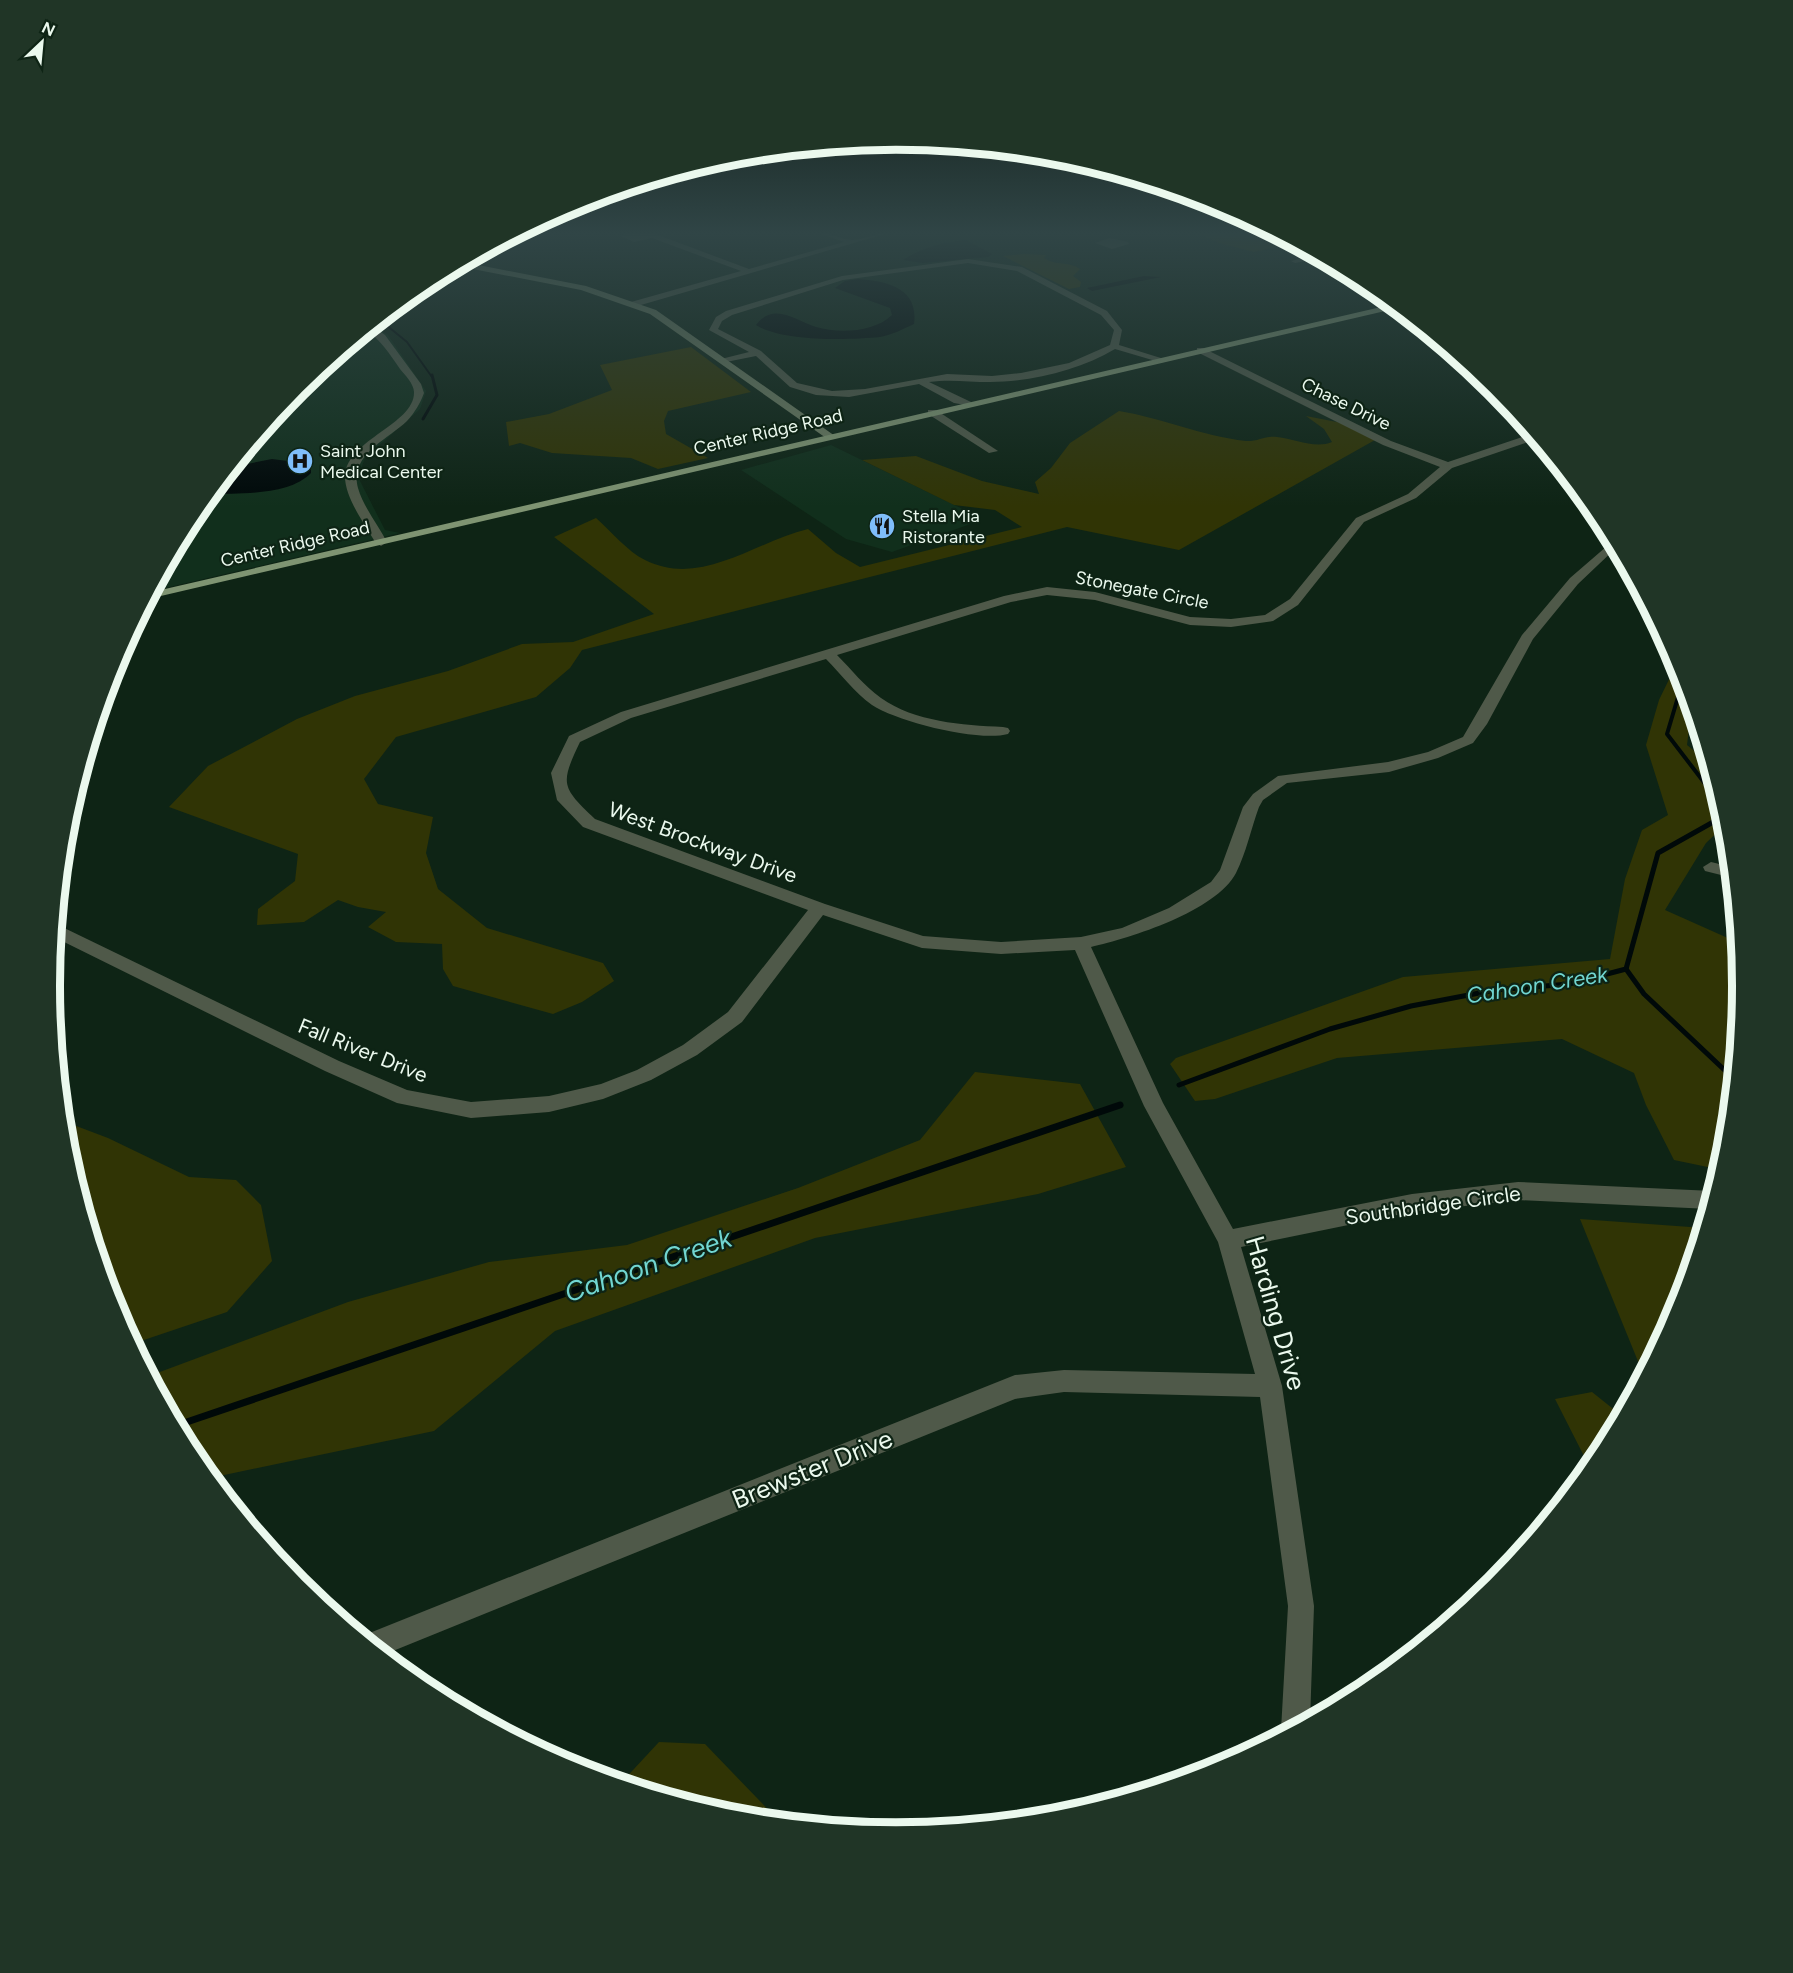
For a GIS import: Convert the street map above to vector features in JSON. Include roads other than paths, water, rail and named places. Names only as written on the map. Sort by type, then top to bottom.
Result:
[{"type":"main road","name":"Center Ridge Road","points":[[158,594],[1320,323]]},
{"type":"street","points":[[671,323],[830,436]]},
{"type":"street","points":[[717,323],[713,330],[726,340],[758,353],[790,384],[817,393],[860,394],[948,377],[1006,378],[1078,363],[1102,354],[1114,346],[1118,330],[1112,323]]},
{"type":"street","points":[[375,333],[389,346],[416,384],[419,393],[414,408],[369,447],[352,470],[351,485],[381,542]]},
{"type":"street","points":[[1114,346],[1159,359]]},
{"type":"street","name":"Chase Drive","points":[[1200,350],[1387,443],[1448,466]]},
{"type":"street","points":[[724,361],[758,353]]},
{"type":"street","points":[[922,382],[968,404]]},
{"type":"street","points":[[932,412],[993,451]]},
{"type":"street","name":"Stonegate Circle","points":[[830,654],[1008,598],[1047,591],[1095,596],[1190,621],[1232,623],[1268,618],[1294,602],[1360,520],[1413,496],[1448,466],[1528,438]]},
{"type":"street","name":"West Brockway Drive","points":[[830,654],[626,715],[574,739],[558,773],[562,797],[590,823],[819,908],[922,942],[1001,948],[1081,943],[1126,933],[1175,912],[1217,886],[1228,872],[1251,807],[1258,797],[1283,779],[1389,767],[1433,755],[1468,740],[1480,724],[1527,638],[1538,623],[1574,581],[1609,549]]},
{"type":"street","points":[[830,654],[865,692],[887,708],[965,730],[1003,731]]},
{"type":"street","points":[[1711,867],[1725,871]]},
{"type":"street","name":"Fall River Drive","points":[[62,933],[332,1066],[404,1097],[471,1110],[549,1104],[603,1091],[644,1075],[690,1050],[735,1017],[819,908]]},
{"type":"street","name":"Harding Drive","points":[[1081,943],[1154,1106],[1227,1240],[1270,1386],[1301,1606],[1294,1722]]},
{"type":"street","name":"Southbridge Circle","points":[[1227,1240],[1412,1203],[1518,1191],[1705,1200]]},
{"type":"street","name":"Brewster Drive","points":[[379,1643],[1015,1387],[1064,1381],[1270,1386]]},
{"type":"waterway","points":[[385,324],[407,342],[432,377]]},
{"type":"waterway","points":[[423,419],[437,395],[432,375]]},
{"type":"waterway","name":"Cahoon Creek","points":[[1679,693],[1667,734],[1708,788]]},
{"type":"waterway","name":"Cahoon Creek","points":[[1626,969],[1658,853],[1716,819]]},
{"type":"waterway","name":"Cahoon Creek","points":[[1179,1085],[1330,1029],[1411,1006],[1495,990],[1569,984],[1626,969]]},
{"type":"waterway","points":[[1626,969],[1644,994],[1728,1073]]},
{"type":"waterway","name":"Cahoon Creek","points":[[183,1423],[1120,1105]]},
{"type":"place","name":"Saint John Medical Center","points":[[300,461]]},
{"type":"place","name":"Stella Mia Ristorante","points":[[882,526]]}]
